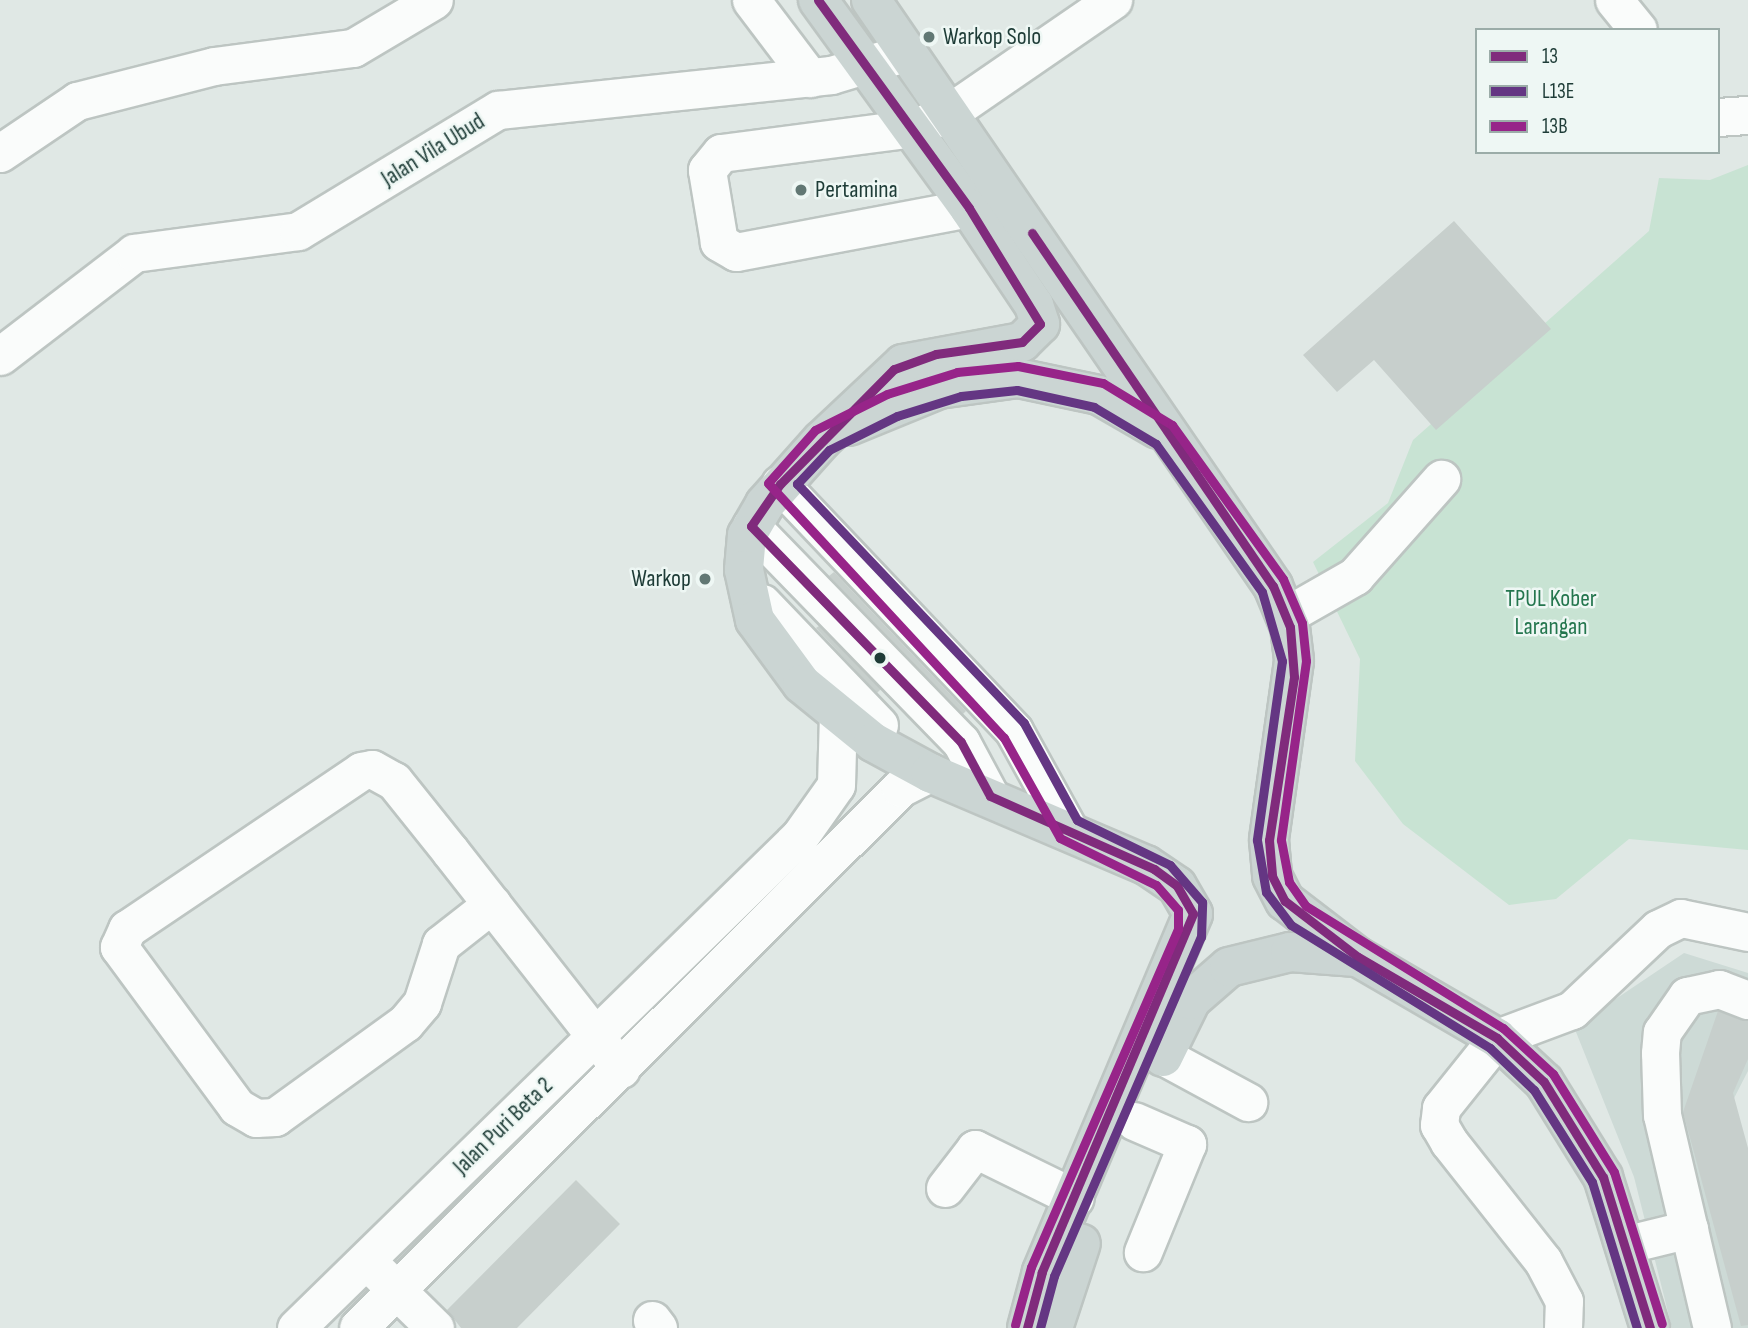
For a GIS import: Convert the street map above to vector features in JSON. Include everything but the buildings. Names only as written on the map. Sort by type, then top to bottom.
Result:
[{"type":"main road","points":[[818,0],[914,128],[979,222],[1034,305],[1040,324],[1031,338],[903,363],[780,484],[747,543],[761,632],[786,667],[838,715],[942,778],[1068,829],[1171,880],[1187,899],[1192,922],[1075,1198],[1027,1328]]},
{"type":"main road","points":[[871,0],[1011,200],[1273,586],[1285,616],[1294,677],[1269,840],[1272,876],[1292,909],[1358,957],[1497,1038],[1544,1082],[1577,1128],[1628,1244],[1650,1328]]},
{"type":"main road","points":[[822,440],[930,392],[1018,378],[1099,395],[1142,417],[1181,449]]},
{"type":"main road","points":[[1053,1328],[1084,1235],[1163,1056],[1191,1000],[1229,967],[1290,952],[1358,957]]},
{"type":"street","points":[[0,153],[77,101],[214,66],[352,48],[434,0]]},
{"type":"street","points":[[751,0],[810,78]]},
{"type":"street","points":[[1011,200],[979,222],[736,252],[719,242],[707,170],[711,159],[914,128],[950,112],[1113,0]]},
{"type":"street","points":[[1614,0],[1635,28]]},
{"type":"street","name":"Jalan Vila Ubud","points":[[0,356],[134,253],[298,231],[498,110],[810,78],[908,52]]},
{"type":"street","points":[[1720,117],[1748,115]]},
{"type":"street","points":[[1285,616],[1355,576],[1441,480]]},
{"type":"street","points":[[780,484],[1014,731],[1068,829]]},
{"type":"street","points":[[747,543],[760,601],[789,635],[882,728],[942,778]]},
{"type":"street","points":[[747,543],[961,742],[990,796]]},
{"type":"street","name":"Jalan Puri Beta 2","points":[[296,1328],[800,836],[836,785],[838,715]]},
{"type":"street","points":[[492,904],[441,944],[422,1003],[405,1023],[275,1117],[256,1118],[237,1107],[119,947],[127,929],[361,771],[372,769],[394,781],[492,904],[621,1069]]},
{"type":"street","name":"Jalan Puri Beta 2","points":[[358,1328],[832,861],[900,788],[942,778]]},
{"type":"street","points":[[800,836],[832,861]]},
{"type":"street","points":[[1563,1328],[1564,1301],[1543,1261],[1440,1125],[1452,1089],[1497,1038],[1557,1019],[1639,944],[1681,918],[1748,932]]},
{"type":"street","points":[[709,924],[742,949]]},
{"type":"street","points":[[1713,1328],[1662,1115],[1662,1032],[1687,996],[1719,989],[1748,1000]]},
{"type":"street","points":[[1163,1056],[1227,1097]]},
{"type":"street","points":[[1134,1121],[1187,1144],[1143,1252]]},
{"type":"street","points":[[945,1188],[975,1149],[1075,1198]]},
{"type":"street","points":[[461,1166],[492,1196]]},
{"type":"street","points":[[1628,1244],[1689,1229]]},
{"type":"street","points":[[366,1260],[435,1328]]},
{"type":"shaded area","points":[[1684,953],[1748,973],[1748,1071],[1730,1106],[1748,1168],[1748,1328],[1672,1328],[1634,1177],[1574,1027]]},
{"type":"green space","name":"TPUL Kober Larangan","points":[[1748,165],[1748,850],[1629,839],[1556,899],[1509,905],[1403,824],[1355,761],[1360,659],[1313,562],[1388,503],[1413,440],[1649,231],[1659,178],[1710,180]]},
{"type":"transit line","name":"13","points":[[818,0],[969,208],[1040,324],[1022,342],[936,354],[894,369],[780,484],[751,526],[961,742],[990,796],[1154,869],[1177,886],[1193,914],[1042,1272],[1027,1328]]},
{"type":"transit line","name":"13","points":[[1032,233],[1273,586],[1290,627],[1294,677],[1269,840],[1272,876],[1285,901],[1358,957],[1497,1038],[1544,1082],[1603,1177],[1650,1328]]},
{"type":"transit line","name":"13B","points":[[1015,1325],[1031,1267],[1178,929],[1178,910],[1156,885],[1060,838],[1004,738],[768,483],[815,430],[887,394],[957,372],[1018,366],[1103,383],[1172,425],[1283,579],[1302,623],[1306,661],[1281,840],[1289,882],[1306,906],[1503,1028],[1553,1074],[1614,1172],[1662,1324]]},
{"type":"transit line","name":"L13E","points":[[1040,1328],[1054,1276],[1201,937],[1202,902],[1170,865],[1077,820],[1024,723],[797,484],[829,450],[897,416],[961,396],[1017,390],[1094,407],[1156,444],[1262,592],[1282,661],[1257,840],[1266,892],[1291,925],[1490,1048],[1534,1090],[1592,1182],[1637,1328]]},
{"type":"place","name":"Warkop Solo","points":[[929,37]]},
{"type":"place","name":"Pertamina","points":[[801,190]]},
{"type":"place","name":"Warkop","points":[[705,579]]}]
